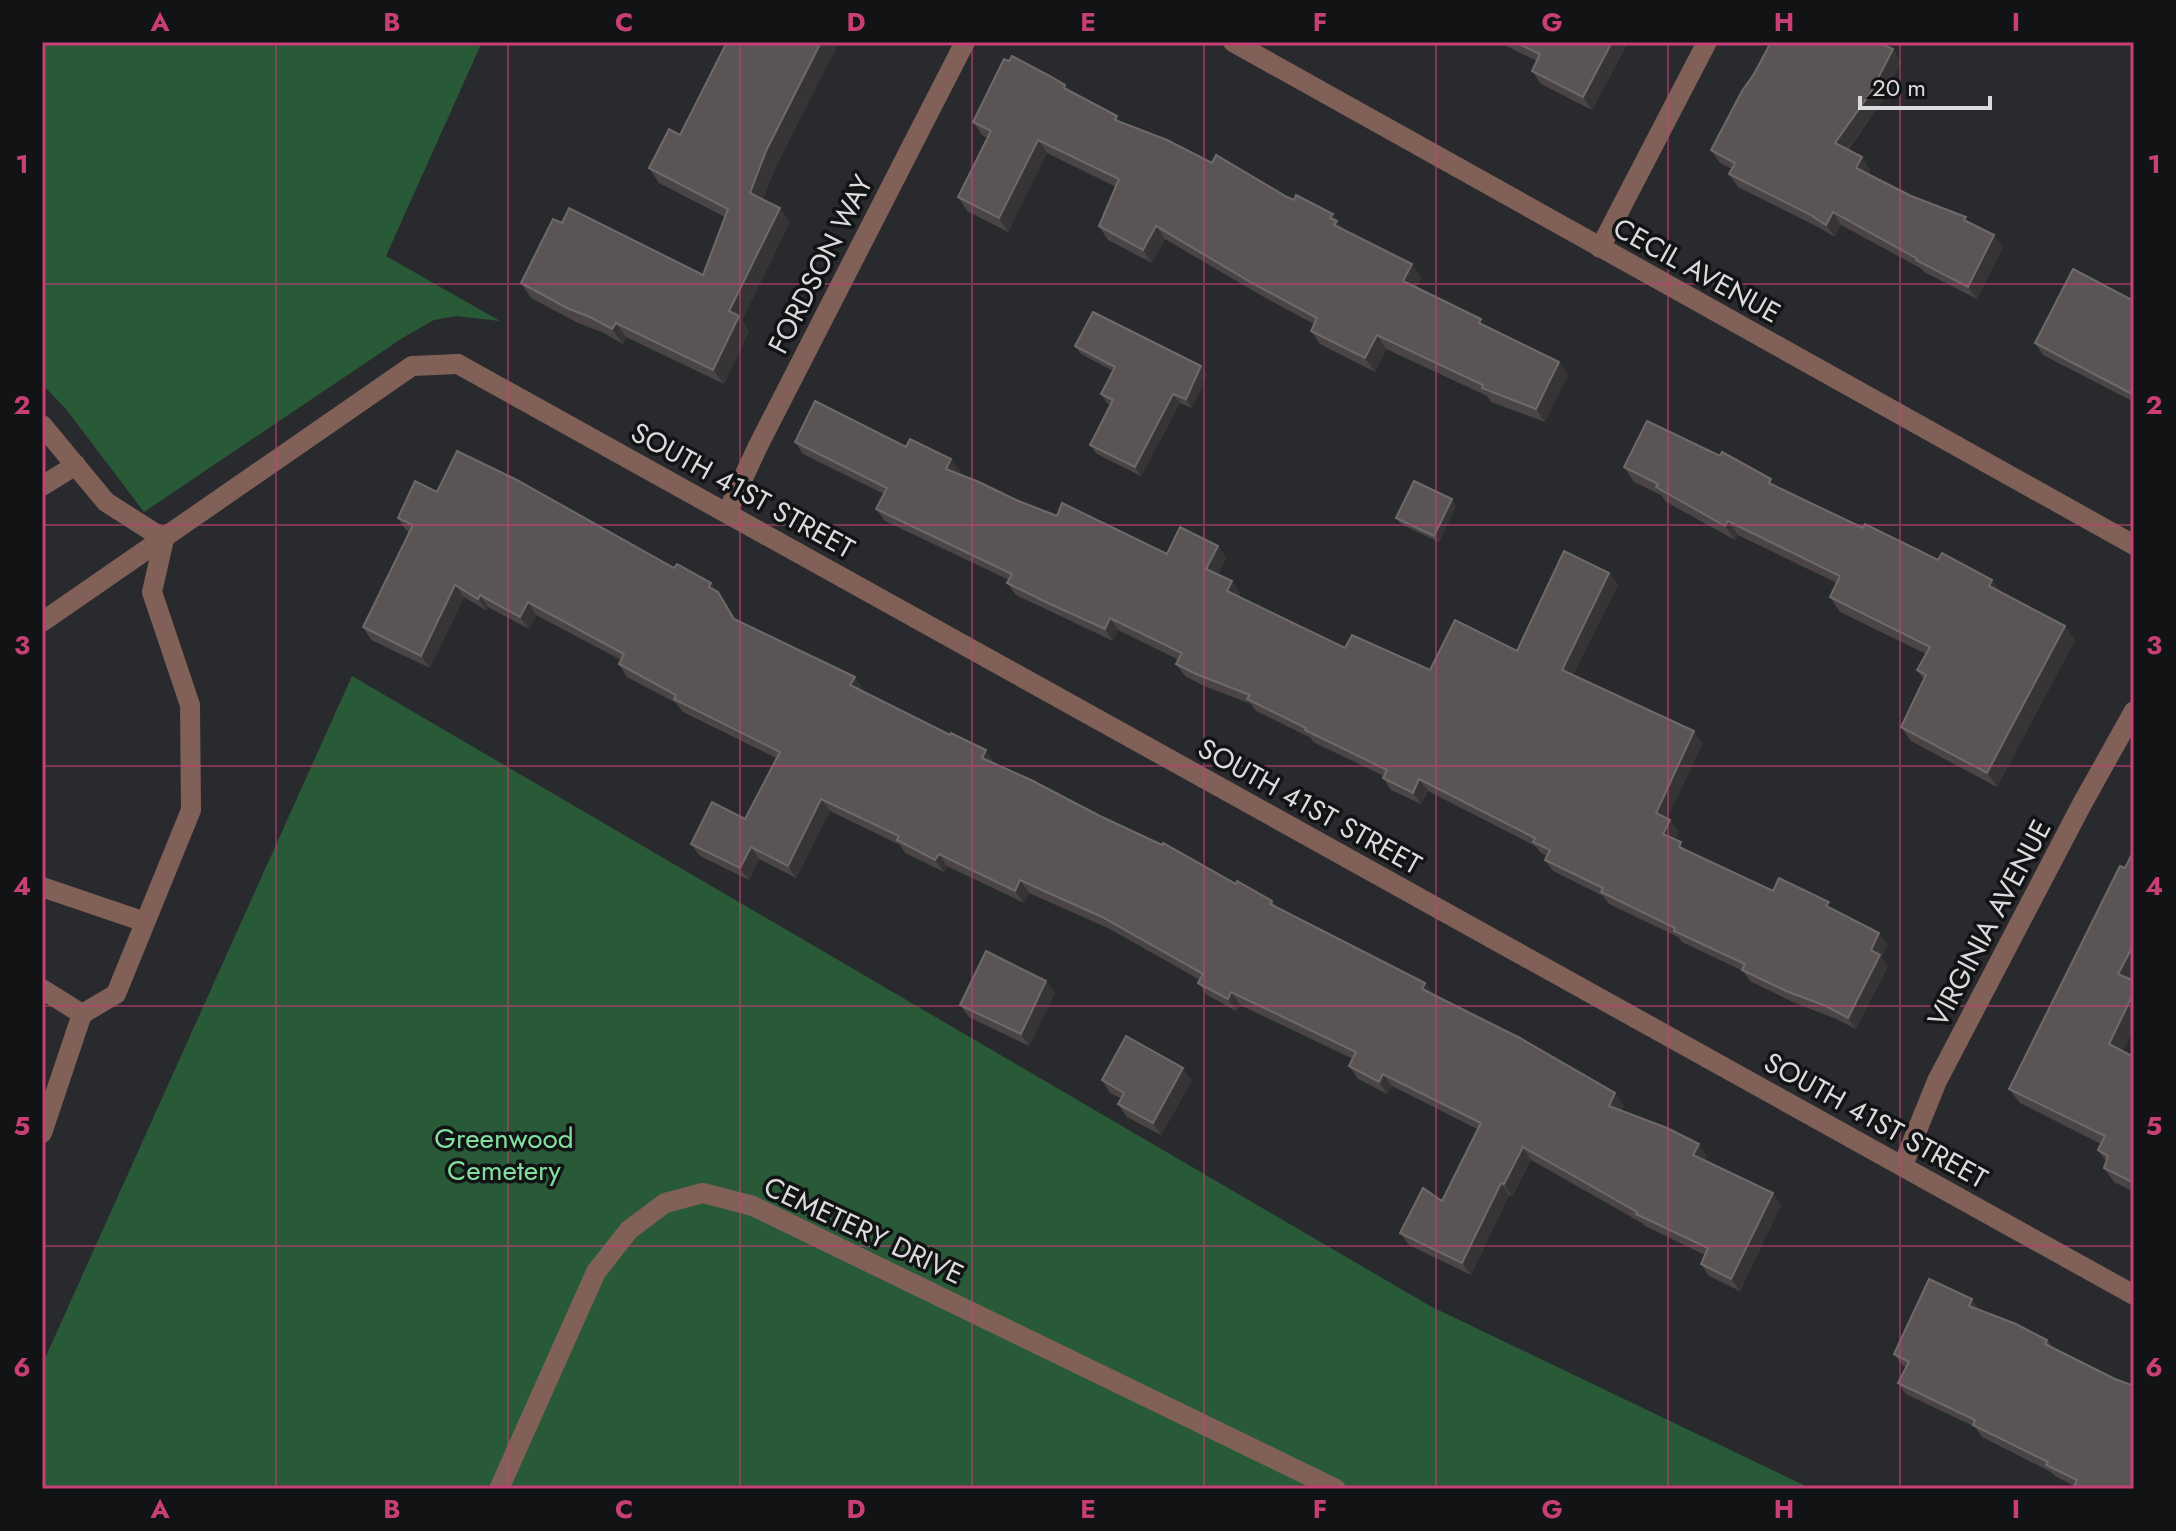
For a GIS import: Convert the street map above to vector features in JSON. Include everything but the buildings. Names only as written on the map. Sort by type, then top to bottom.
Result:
[{"type":"street","name":"FORDSON WAY","points":[[727,513],[758,446],[965,42]]},
{"type":"street","name":"CECIL AVENUE","points":[[1233,42],[2134,545]]},
{"type":"street","points":[[1600,248],[1707,42]]},
{"type":"street","name":"SOUTH 41ST STREET","points":[[164,539],[412,366],[458,364],[2134,1295]]},
{"type":"street","points":[[42,425],[106,502],[164,539]]},
{"type":"street","points":[[42,486],[76,465]]},
{"type":"street","points":[[42,622],[164,539]]},
{"type":"street","points":[[42,1133],[82,1014],[116,994],[191,810],[190,705],[152,592],[164,539]]},
{"type":"street","name":"VIRGINIA AVENUE","points":[[1903,1165],[1937,1081],[2134,711]]},
{"type":"street","points":[[42,887],[145,922]]},
{"type":"street","points":[[42,989],[82,1014]]},
{"type":"street","name":"CEMETERY DRIVE","points":[[499,1489],[596,1272],[629,1230],[665,1203],[703,1193],[753,1206],[1336,1489]]},
{"type":"green space","points":[[42,42],[482,42],[386,256],[500,321],[456,316],[434,320],[144,512],[66,409],[42,384]]},
{"type":"green space","name":"Greenwood Cemetery","points":[[352,676],[1430,1306],[1812,1489],[42,1489],[42,1365]]}]
